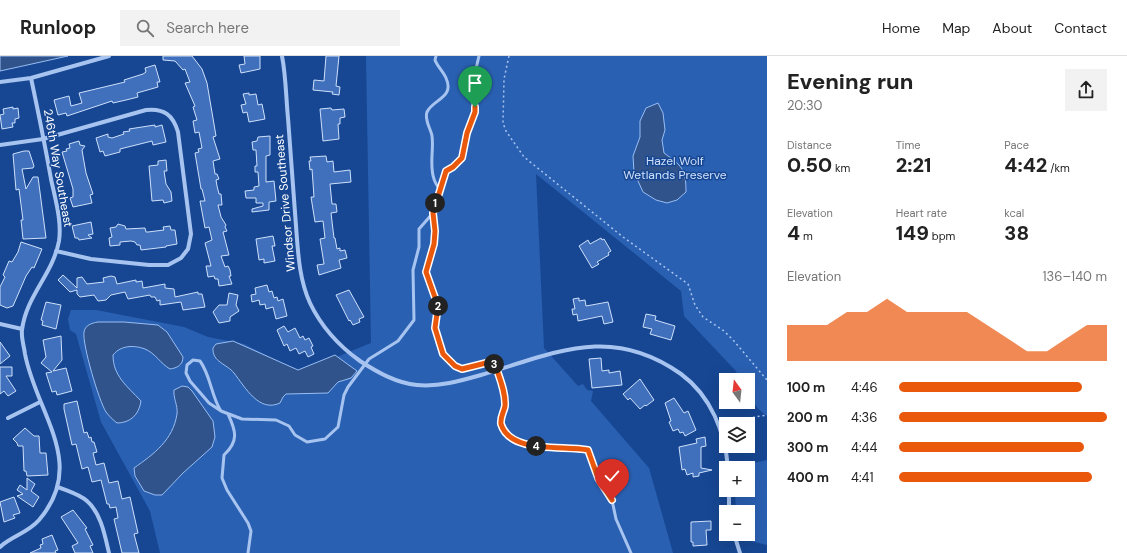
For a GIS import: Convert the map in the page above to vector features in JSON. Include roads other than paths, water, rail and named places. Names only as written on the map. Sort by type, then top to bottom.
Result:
[{"type":"street","points":[[0,82],[31,78],[109,56]]},
{"type":"street","name":"Windsor Drive Southeast","points":[[282,56],[298,247],[304,284],[310,302],[335,340],[365,364],[392,378],[415,385],[438,386],[582,347],[614,346],[646,353],[669,365],[684,376],[700,392],[714,413],[722,435],[727,461]]},
{"type":"street","name":"246th Way Southeast","points":[[0,547],[38,522],[52,502],[58,487],[61,465],[57,441],[40,402],[28,366],[22,329],[31,299],[47,273],[59,240],[58,215],[31,78]]},
{"type":"street","points":[[0,145],[43,139],[146,110],[154,109],[166,111],[173,119],[178,132],[191,226],[190,242],[181,258],[168,265],[149,265],[91,259],[56,251]]},
{"type":"street","points":[[0,324],[22,329]]},
{"type":"street","points":[[8,418],[40,402]]},
{"type":"street","points":[[58,487],[87,501],[94,510],[103,529],[109,553]]},
{"type":"street","points":[[736,541],[740,553]]},
{"type":"street","points":[[0,542],[6,542]]},
{"type":"lane","points":[[436,56],[435,60],[437,65],[447,79],[446,93],[445,96],[430,108],[426,114],[426,119],[432,140],[432,168],[434,180],[440,190]]},
{"type":"lane","points":[[479,56],[470,94],[475,112],[467,133],[462,158],[453,167],[446,171],[433,213],[435,231],[434,244],[426,272],[438,306],[435,328],[443,354],[455,366],[462,369],[490,362],[495,364],[504,395],[505,407],[501,414],[501,424],[518,443],[530,446],[577,447],[588,450],[598,478],[612,500],[616,519],[631,553]]},
{"type":"lane","points":[[222,411],[216,404],[205,367],[200,361],[192,360],[187,365],[186,372],[190,381],[209,403],[222,411],[228,414],[242,418],[276,420],[289,426],[294,435],[307,442],[325,439],[338,427],[344,395],[348,387],[365,364],[376,353],[398,341],[414,320],[413,270],[419,247],[419,229],[433,213]]},
{"type":"lane","points":[[228,414],[236,432],[231,448],[224,455],[222,478],[227,490],[248,523],[250,538],[248,553]]},
{"type":"park label","name":"Hazel Wolf Wetlands Preserve","points":[[675,168]]}]
